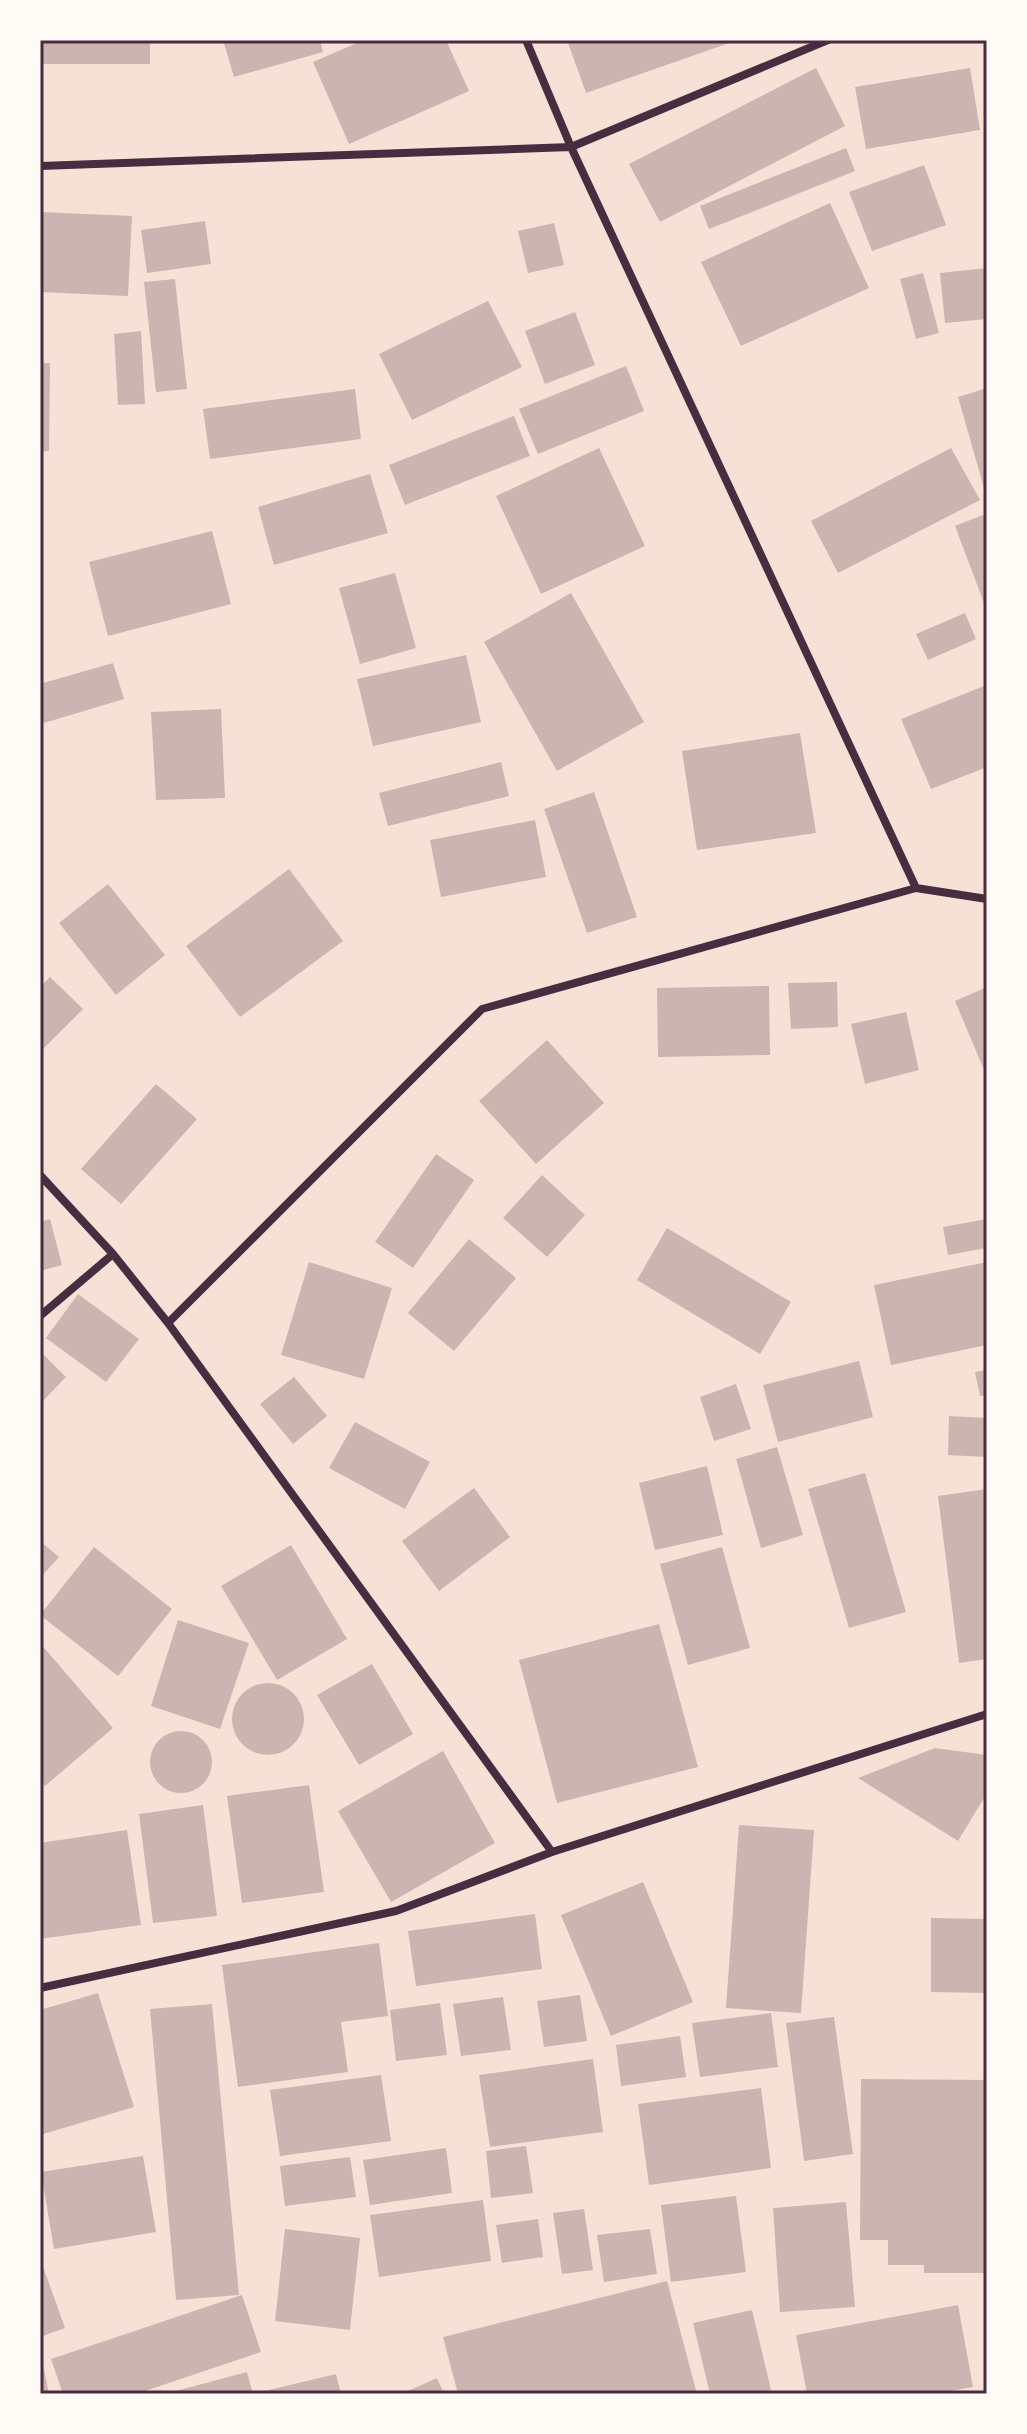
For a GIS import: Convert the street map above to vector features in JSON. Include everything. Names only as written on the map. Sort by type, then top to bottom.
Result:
[{"type":"street","points":[[526,40],[571,147],[916,888]]},
{"type":"street","points":[[40,166],[571,147],[828,40]]},
{"type":"street","points":[[168,1323],[482,1009],[916,888],[987,899]]},
{"type":"street","points":[[40,1175],[113,1254],[168,1323],[552,1852]]},
{"type":"street","points":[[40,1316],[113,1254]]},
{"type":"street","points":[[40,1988],[396,1911],[552,1852],[987,1714]]},
{"type":"building","points":[[40,40],[150,40],[150,64],[40,64]]},
{"type":"building","points":[[223,40],[320,40],[323,52],[234,77]]},
{"type":"building","points":[[364,40],[446,40],[469,91],[349,144],[313,62]]},
{"type":"building","points":[[567,40],[738,40],[586,93]]},
{"type":"building","points":[[816,68],[845,126],[660,222],[629,164]]},
{"type":"building","points":[[970,68],[980,130],[866,149],[855,87]]},
{"type":"building","points":[[846,148],[855,171],[709,229],[700,206]]},
{"type":"building","points":[[924,165],[946,225],[872,251],[849,192]]},
{"type":"building","points":[[830,203],[869,288],[741,346],[701,262]]},
{"type":"building","points":[[40,212],[132,216],[128,296],[40,292]]},
{"type":"building","points":[[205,221],[211,264],[147,273],[141,230]]},
{"type":"building","points":[[554,223],[564,265],[528,273],[518,231]]},
{"type":"building","points":[[987,268],[987,319],[945,323],[940,273]]},
{"type":"building","points":[[923,273],[939,333],[916,339],[900,279]]},
{"type":"building","points":[[175,279],[187,389],[156,392],[144,282]]},
{"type":"building","points":[[488,301],[522,367],[412,420],[379,354]]},
{"type":"building","points":[[575,312],[595,365],[545,384],[525,331]]},
{"type":"building","points":[[141,331],[145,404],[118,405],[114,334]]},
{"type":"building","points":[[40,363],[50,363],[49,451],[40,451]]},
{"type":"building","points":[[626,366],[644,411],[538,454],[519,409]]},
{"type":"building","points":[[987,388],[987,495],[986,495],[958,397]]},
{"type":"building","points":[[355,389],[361,439],[210,459],[203,409]]},
{"type":"building","points":[[514,416],[530,456],[405,505],[389,465]]},
{"type":"building","points":[[599,448],[645,546],[541,594],[496,496]]},
{"type":"building","points":[[951,448],[980,500],[838,573],[811,521]]},
{"type":"building","points":[[370,474],[388,533],[274,565],[258,507]]},
{"type":"building","points":[[983,515],[987,525],[987,611],[955,526]]},
{"type":"building","points":[[212,531],[231,604],[108,636],[89,562]]},
{"type":"building","points":[[395,573],[416,648],[360,664],[339,588]]},
{"type":"building","points":[[571,593],[644,722],[557,771],[484,642]]},
{"type":"building","points":[[965,613],[976,639],[928,660],[916,634]]},
{"type":"building","points":[[466,655],[481,722],[373,746],[357,679]]},
{"type":"building","points":[[113,663],[124,699],[44,723],[40,709],[40,684]]},
{"type":"building","points":[[984,686],[987,692],[987,767],[931,789],[901,719]]},
{"type":"building","points":[[221,709],[225,798],[156,800],[151,712]]},
{"type":"building","points":[[800,733],[816,833],[697,850],[682,751]]},
{"type":"building","points":[[501,762],[509,796],[388,826],[379,793]]},
{"type":"building","points":[[594,792],[637,917],[587,933],[544,809]]},
{"type":"building","points":[[535,820],[546,877],[441,897],[430,840]]},
{"type":"building","points":[[289,869],[343,941],[240,1017],[186,946]]},
{"type":"building","points":[[108,884],[165,955],[116,995],[59,923]]},
{"type":"building","points":[[50,977],[83,1009],[40,1052],[40,987]]},
{"type":"building","points":[[837,982],[838,1027],[791,1029],[788,983]]},
{"type":"building","points":[[769,986],[770,1055],[658,1057],[657,988]]},
{"type":"building","points":[[987,987],[987,1077],[955,1001]]},
{"type":"building","points":[[906,1012],[919,1070],[865,1084],[851,1024]]},
{"type":"building","points":[[547,1040],[604,1103],[536,1164],[479,1101]]},
{"type":"building","points":[[156,1084],[197,1119],[121,1204],[81,1169]]},
{"type":"building","points":[[436,1154],[474,1180],[413,1268],[375,1242]]},
{"type":"building","points":[[542,1175],[585,1215],[547,1257],[503,1218]]},
{"type":"building","points":[[50,1219],[62,1265],[40,1271],[40,1222]]},
{"type":"building","points":[[987,1219],[987,1248],[948,1255],[943,1227]]},
{"type":"building","points":[[667,1228],[791,1302],[760,1354],[637,1280]]},
{"type":"building","points":[[469,1239],[516,1278],[454,1351],[408,1313]]},
{"type":"building","points":[[309,1262],[392,1288],[364,1379],[281,1355]]},
{"type":"building","points":[[987,1262],[987,1345],[891,1365],[874,1285]]},
{"type":"building","points":[[78,1294],[139,1339],[106,1382],[46,1338]]},
{"type":"building","points":[[40,1351],[66,1377],[40,1404]]},
{"type":"building","points":[[859,1361],[873,1417],[778,1442],[763,1385]]},
{"type":"building","points":[[987,1370],[987,1395],[980,1396],[975,1372]]},
{"type":"building","points":[[294,1377],[327,1416],[293,1444],[260,1404]]},
{"type":"building","points":[[736,1384],[751,1429],[714,1441],[700,1397]]},
{"type":"building","points":[[949,1416],[987,1418],[986,1457],[948,1455]]},
{"type":"building","points":[[355,1422],[430,1462],[405,1509],[329,1468]]},
{"type":"building","points":[[777,1447],[803,1535],[761,1548],[736,1459]]},
{"type":"building","points":[[707,1466],[723,1535],[655,1550],[639,1483]]},
{"type":"building","points":[[865,1473],[906,1612],[849,1628],[808,1489]]},
{"type":"building","points":[[474,1488],[510,1537],[439,1591],[402,1541]]},
{"type":"building","points":[[987,1489],[987,1659],[959,1663],[938,1496]]},
{"type":"building","points":[[40,1541],[59,1557],[40,1578]]},
{"type":"building","points":[[291,1545],[347,1639],[277,1680],[221,1586]]},
{"type":"building","points":[[94,1547],[172,1609],[118,1676],[40,1615]]},
{"type":"building","points":[[722,1547],[750,1648],[688,1665],[660,1564]]},
{"type":"building","points":[[178,1620],[249,1643],[220,1729],[151,1706]]},
{"type":"building","points":[[659,1624],[698,1767],[557,1803],[519,1660]]},
{"type":"building","points":[[40,1643],[113,1728],[45,1786],[40,1780]]},
{"type":"building","points":[[372,1664],[413,1734],[359,1765],[317,1695]]},
{"type":"building","points":[[275,1683],[294,1693],[302,1705],[302,1733],[294,1745],[282,1753],[261,1755],[242,1745],[234,1733],[232,1712],[242,1693],[254,1685]]},
{"type":"building","points":[[181,1731],[193,1733],[203,1740],[210,1750],[210,1774],[203,1784],[193,1791],[181,1793],[169,1791],[159,1784],[152,1774],[150,1762],[152,1750],[159,1740],[169,1733]]},
{"type":"building","points":[[935,1748],[987,1755],[987,1793],[958,1841],[858,1778]]},
{"type":"building","points":[[443,1751],[495,1843],[391,1902],[338,1811]]},
{"type":"building","points":[[309,1785],[324,1892],[242,1903],[227,1796]]},
{"type":"building","points":[[203,1805],[217,1916],[153,1923],[139,1814]]},
{"type":"building","points":[[739,1825],[814,1830],[801,2013],[726,2008]]},
{"type":"building","points":[[127,1830],[141,1925],[40,1939],[40,1843]]},
{"type":"building","points":[[643,1882],[693,2002],[611,2036],[561,1915]]},
{"type":"building","points":[[535,1914],[542,1969],[416,1986],[408,1931]]},
{"type":"building","points":[[931,1918],[987,1919],[987,1993],[931,1992]]},
{"type":"building","points":[[379,1943],[388,2016],[341,2022],[348,2072],[238,2087],[222,1965]]},
{"type":"building","points":[[98,1993],[134,2107],[40,2135],[40,2010]]},
{"type":"building","points":[[580,1995],[587,2041],[544,2047],[537,2001]]},
{"type":"building","points":[[503,1997],[511,2050],[461,2056],[453,2004]]},
{"type":"building","points":[[440,2003],[447,2055],[396,2061],[390,2010]]},
{"type":"building","points":[[212,2004],[239,2295],[176,2300],[150,2009]]},
{"type":"building","points":[[771,2013],[778,2067],[700,2077],[692,2023]]},
{"type":"building","points":[[834,2017],[853,2154],[804,2161],[786,2023]]},
{"type":"building","points":[[680,2036],[686,2077],[621,2086],[616,2045]]},
{"type":"building","points":[[593,2059],[603,2132],[490,2147],[479,2075]]},
{"type":"building","points":[[381,2075],[391,2141],[280,2156],[270,2090]]},
{"type":"building","points":[[861,2079],[987,2080],[987,2273],[924,2273],[924,2265],[888,2265],[888,2240],[860,2240]]},
{"type":"building","points":[[761,2088],[771,2168],[649,2185],[638,2104]]},
{"type":"building","points":[[526,2146],[533,2193],[491,2198],[486,2151]]},
{"type":"building","points":[[446,2148],[452,2193],[370,2205],[363,2160]]},
{"type":"building","points":[[143,2156],[156,2232],[54,2249],[41,2172]]},
{"type":"building","points":[[350,2157],[356,2197],[285,2206],[280,2166]]},
{"type":"building","points":[[736,2196],[746,2272],[671,2282],[661,2205]]},
{"type":"building","points":[[483,2200],[491,2261],[379,2277],[370,2215]]},
{"type":"building","points":[[846,2202],[855,2307],[780,2312],[773,2208]]},
{"type":"building","points":[[584,2209],[593,2270],[562,2274],[553,2213]]},
{"type":"building","points":[[538,2219],[543,2257],[502,2263],[496,2225]]},
{"type":"building","points":[[285,2229],[360,2238],[350,2330],[275,2321]]},
{"type":"building","points":[[650,2229],[657,2274],[604,2282],[597,2235]]},
{"type":"building","points":[[40,2258],[65,2328],[40,2337]]},
{"type":"building","points":[[667,2281],[697,2394],[458,2394],[443,2337]]},
{"type":"building","points":[[242,2295],[261,2352],[136,2394],[63,2394],[51,2359]]},
{"type":"building","points":[[958,2305],[973,2387],[933,2394],[807,2394],[796,2335]]},
{"type":"building","points":[[752,2310],[771,2390],[753,2394],[710,2394],[693,2323]]},
{"type":"building","points":[[43,2364],[49,2394],[40,2394],[40,2365]]},
{"type":"building","points":[[247,2372],[253,2394],[168,2393]]},
{"type":"building","points":[[336,2374],[341,2394],[271,2394],[269,2390]]},
{"type":"building","points":[[437,2378],[444,2394],[401,2394]]}]
